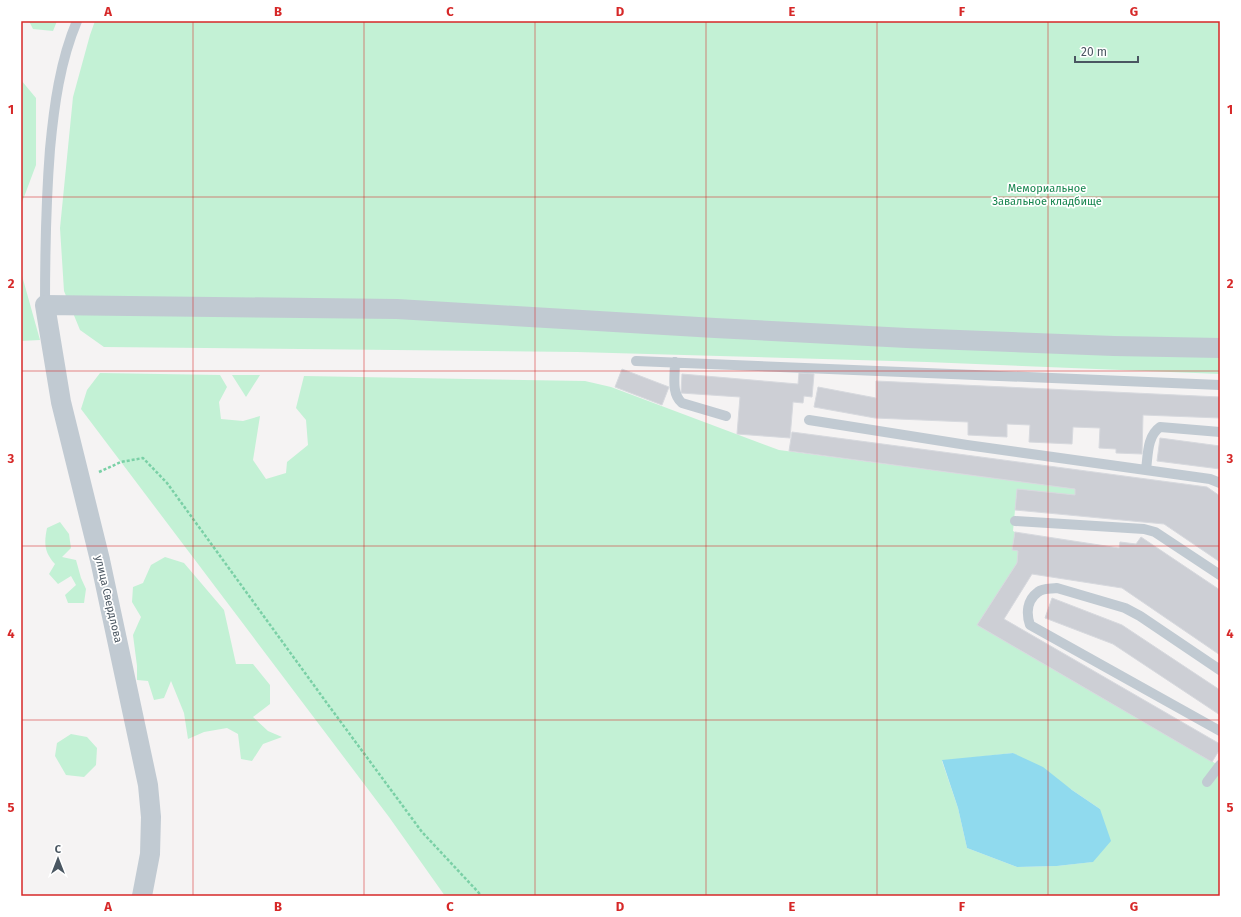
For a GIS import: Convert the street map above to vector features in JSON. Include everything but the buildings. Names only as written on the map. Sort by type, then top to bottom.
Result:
[{"type":"street","points":[[45,305],[397,309],[707,328],[892,337],[1114,346],[1220,348]]},
{"type":"street","name":"улица Свердлова","points":[[45,305],[62,402],[102,568],[148,785],[151,817],[150,854],[142,896]]},
{"type":"lane","points":[[45,305],[46,196],[52,125],[60,76],[70,38],[77,21]]},
{"type":"lane","points":[[636,361],[1220,385]]},
{"type":"lane","points":[[676,362],[675,392],[679,400],[682,403],[726,416]]},
{"type":"lane","points":[[810,420],[967,446],[1210,479],[1220,483]]},
{"type":"lane","points":[[1146,470],[1151,437],[1160,427],[1220,432]]},
{"type":"lane","points":[[1015,521],[1144,529],[1155,532],[1220,575]]},
{"type":"lane","points":[[1220,670],[1140,616],[1124,608],[1057,588],[1045,589],[1038,592],[1031,600],[1028,609],[1030,625],[1220,731]]},
{"type":"lane","points":[[1208,782],[1220,765]]},
{"type":"path","points":[[81,481],[121,462],[143,458],[167,483],[422,832],[479,893],[480,896]]},
{"type":"green space","points":[[29,21],[57,21],[53,31],[33,29]]},
{"type":"green space","name":"Мемориальное Завальное кладбище","points":[[95,21],[1220,21],[1220,374],[927,362],[577,352],[104,347],[80,330],[64,291],[60,228],[73,97]]},
{"type":"green space","points":[[21,80],[36,98],[36,165],[21,205]]},
{"type":"green space","points":[[21,272],[40,340],[21,341]]},
{"type":"green space","points":[[100,373],[220,375],[227,387],[219,402],[221,419],[243,421],[260,416],[253,460],[266,479],[286,473],[287,462],[308,445],[306,420],[296,408],[304,376],[585,381],[611,387],[779,450],[1075,489],[1075,495],[1017,489],[1013,531],[1015,532],[1012,550],[1018,551],[1017,563],[977,625],[1220,766],[1220,896],[445,896],[389,817],[81,409],[87,390]],"holes":[[[1013,753],[1100,809],[1092,862],[1057,866],[1017,867],[967,848],[958,808],[942,761]]]},
{"type":"green space","points":[[232,375],[260,375],[246,397]]},
{"type":"green space","points":[[60,522],[69,534],[71,548],[62,557],[76,560],[86,589],[84,603],[68,603],[65,595],[76,585],[71,576],[58,584],[49,574],[55,564],[51,560],[46,547],[45,538],[47,528]]},
{"type":"green space","points":[[165,557],[184,563],[224,610],[236,664],[253,664],[270,685],[270,704],[253,717],[268,731],[282,737],[263,744],[252,761],[241,759],[238,734],[227,728],[204,732],[188,739],[184,713],[171,681],[164,698],[154,700],[148,681],[137,680],[137,666],[133,635],[141,617],[132,602],[133,587],[143,583],[151,565]]},
{"type":"green space","points":[[71,734],[87,737],[97,748],[96,765],[84,777],[66,775],[55,756],[57,743]]},
{"type":"water","points":[[1013,753],[1043,767],[1072,790],[1100,809],[1111,841],[1093,862],[1057,866],[1017,867],[967,848],[958,808],[942,760]]}]
